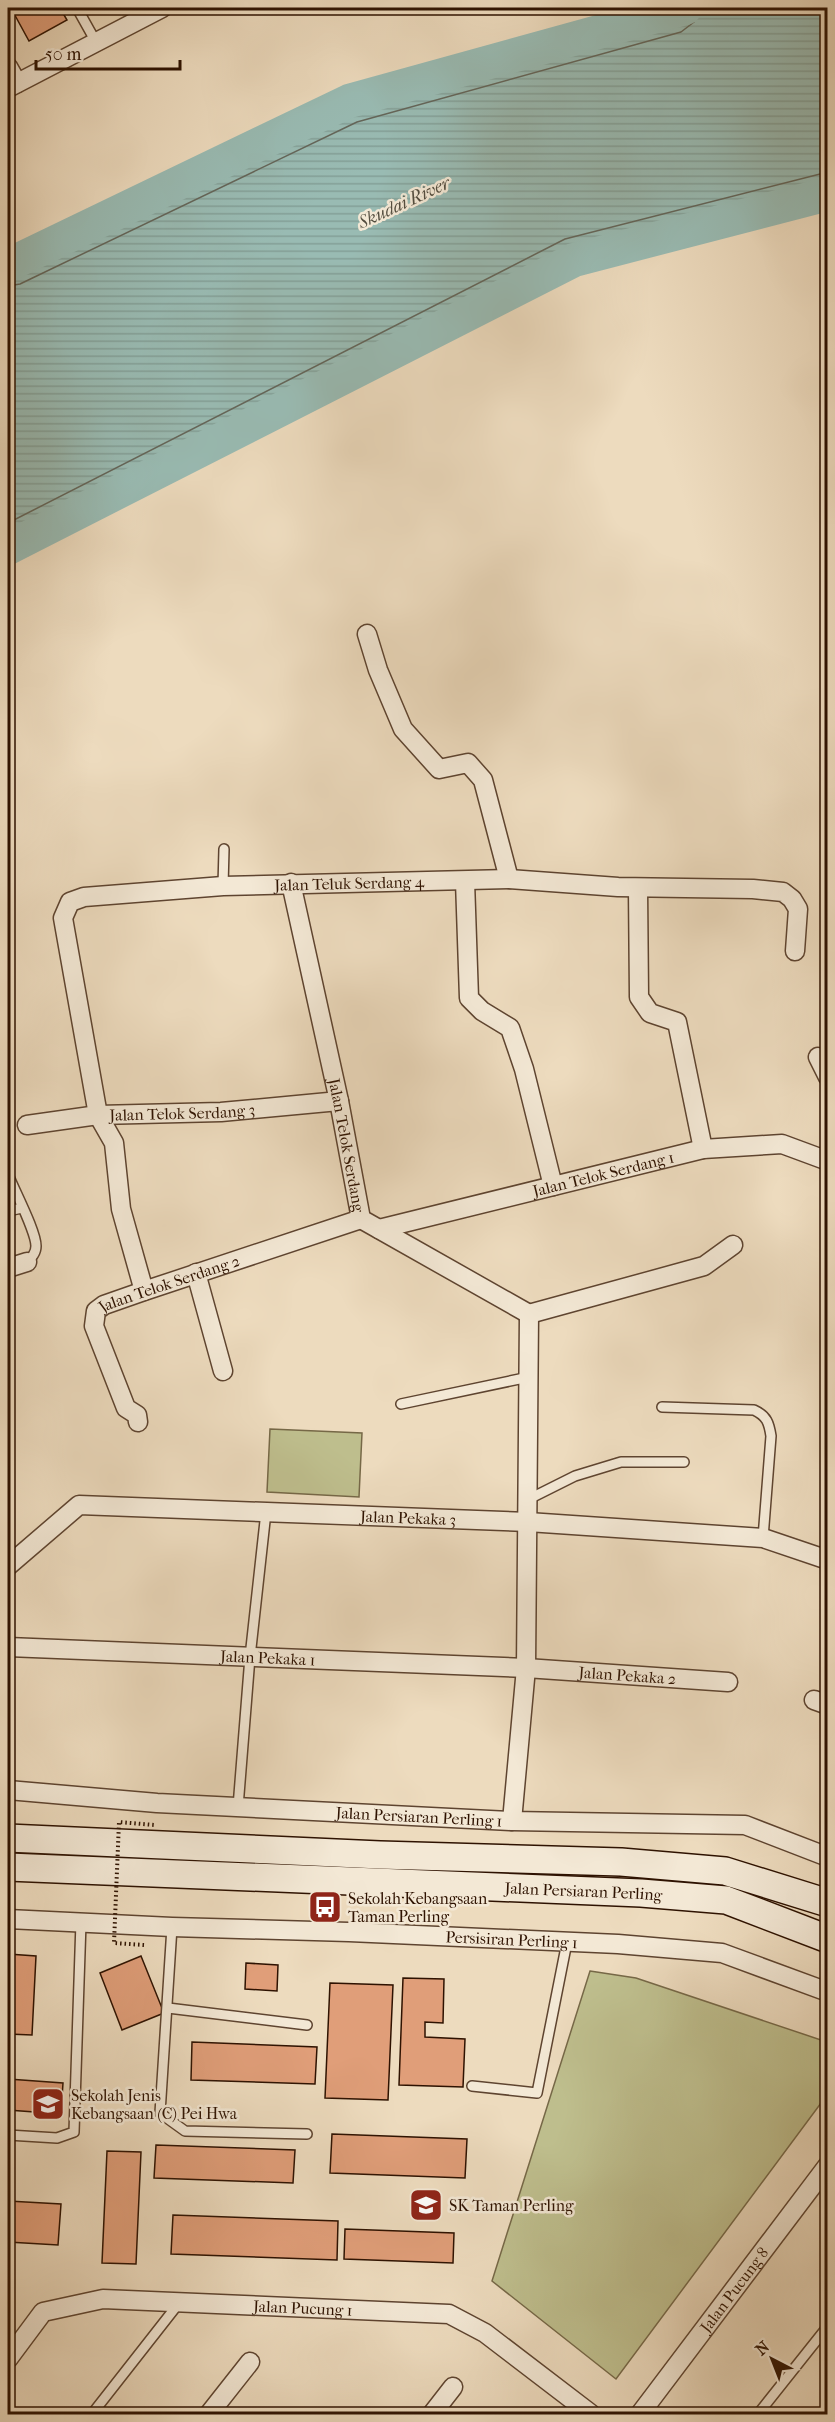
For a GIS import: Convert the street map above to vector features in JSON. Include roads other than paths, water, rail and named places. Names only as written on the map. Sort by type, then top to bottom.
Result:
[{"type":"main road","name":"Jalan Persiaran Perling","points":[[8,1838],[380,1855],[632,1863],[725,1871],[828,1903]]},
{"type":"main road","name":"Jalan Persiaran Perling","points":[[8,1867],[694,1897],[726,1900],[828,1939]]},
{"type":"street","points":[[8,67],[12,86],[162,8]]},
{"type":"street","points":[[368,634],[378,670],[403,729],[438,769],[468,764],[483,780],[509,879]]},
{"type":"street","name":"Jalan Teluk Serdang 4","points":[[98,1115],[63,918],[70,902],[84,897],[291,883],[509,879],[638,888],[753,889],[783,892],[792,898],[798,909],[795,951]]},
{"type":"street","points":[[465,881],[469,998],[482,1011],[510,1028],[524,1069],[553,1186]]},
{"type":"street","name":"Jalan Telok Serdang","points":[[291,883],[339,1101],[361,1219],[529,1314]]},
{"type":"street","points":[[638,888],[639,998],[650,1013],[677,1022],[703,1149]]},
{"type":"street","points":[[818,1057],[828,1077]]},
{"type":"street","name":"Jalan Telok Serdang 3","points":[[27,1125],[98,1115],[221,1112],[339,1101]]},
{"type":"street","points":[[98,1115],[114,1143],[121,1209],[144,1290]]},
{"type":"street","name":"Jalan Telok Serdang 1","points":[[378,1229],[703,1149],[782,1144],[828,1161]]},
{"type":"street","name":"Jalan Telok Serdang 2","points":[[138,1422],[137,1415],[126,1408],[93,1319],[96,1311],[104,1305],[144,1290],[361,1219]]},
{"type":"street","points":[[512,1821],[526,1668],[529,1314],[704,1266],[733,1245]]},
{"type":"street","points":[[8,1268],[27,1262]]},
{"type":"street","points":[[196,1273],[223,1371]]},
{"type":"street","name":"Jalan Pekaka 3","points":[[8,1566],[79,1505],[528,1522],[763,1538],[828,1560]]},
{"type":"street","name":"Jalan Pekaka 1","points":[[8,1647],[526,1668]]},
{"type":"street","name":"Jalan Pekaka 2","points":[[526,1668],[728,1682]]},
{"type":"street","name":"Jalan Persiaran Perling 1","points":[[8,1790],[238,1807],[512,1821],[745,1825],[828,1857]]},
{"type":"street","name":"Persisiran Perling 1","points":[[8,1918],[172,1927],[567,1942],[722,1953],[828,1992]]},
{"type":"street","name":"Jalan Pucung 8","points":[[640,2415],[828,2165]]},
{"type":"street","name":"Jalan Pucung 1","points":[[8,2359],[43,2312],[103,2299],[448,2314],[485,2333],[591,2415]]},
{"type":"street","points":[[209,2415],[250,2362]]},
{"type":"street","points":[[432,2415],[453,2387]]},
{"type":"lane","points":[[77,8],[96,42]]},
{"type":"lane","points":[[223,886],[224,849]]},
{"type":"lane","points":[[8,1174],[36,1246],[34,1255],[27,1262]]},
{"type":"lane","points":[[8,1211],[22,1208]]},
{"type":"lane","points":[[400,1404],[529,1377]]},
{"type":"lane","points":[[662,1407],[754,1410],[764,1415],[769,1423],[771,1436],[763,1538]]},
{"type":"lane","points":[[529,1498],[575,1476],[621,1462],[684,1462]]},
{"type":"lane","points":[[238,1807],[250,1657],[266,1512]]},
{"type":"lane","points":[[8,2135],[57,2138],[74,2132],[81,1922]]},
{"type":"lane","points":[[172,1927],[160,2113],[185,2131],[307,2134]]},
{"type":"lane","points":[[472,2086],[537,2093],[567,1942]]},
{"type":"lane","points":[[168,2008],[307,2025]]},
{"type":"lane","points":[[92,2415],[179,2302]]},
{"type":"lane","points":[[759,2415],[828,2326]]},
{"type":"water","name":"Skudai River","points":[[685,8],[827,8],[827,194],[574,260],[8,548],[8,265],[349,101]]},
{"type":"waterway","points":[[8,265],[349,101],[685,8]]},
{"type":"waterway","points":[[8,548],[574,260],[828,194]]},
{"type":"place","name":"Sekolah Kebangsaan Taman Perling","points":[[325,1907]]},
{"type":"place","name":"Sekolah Jenis Kebangsaan (C) Pei Hwa","points":[[48,2104]]},
{"type":"place","name":"SK Taman Perling","points":[[426,2205]]}]
